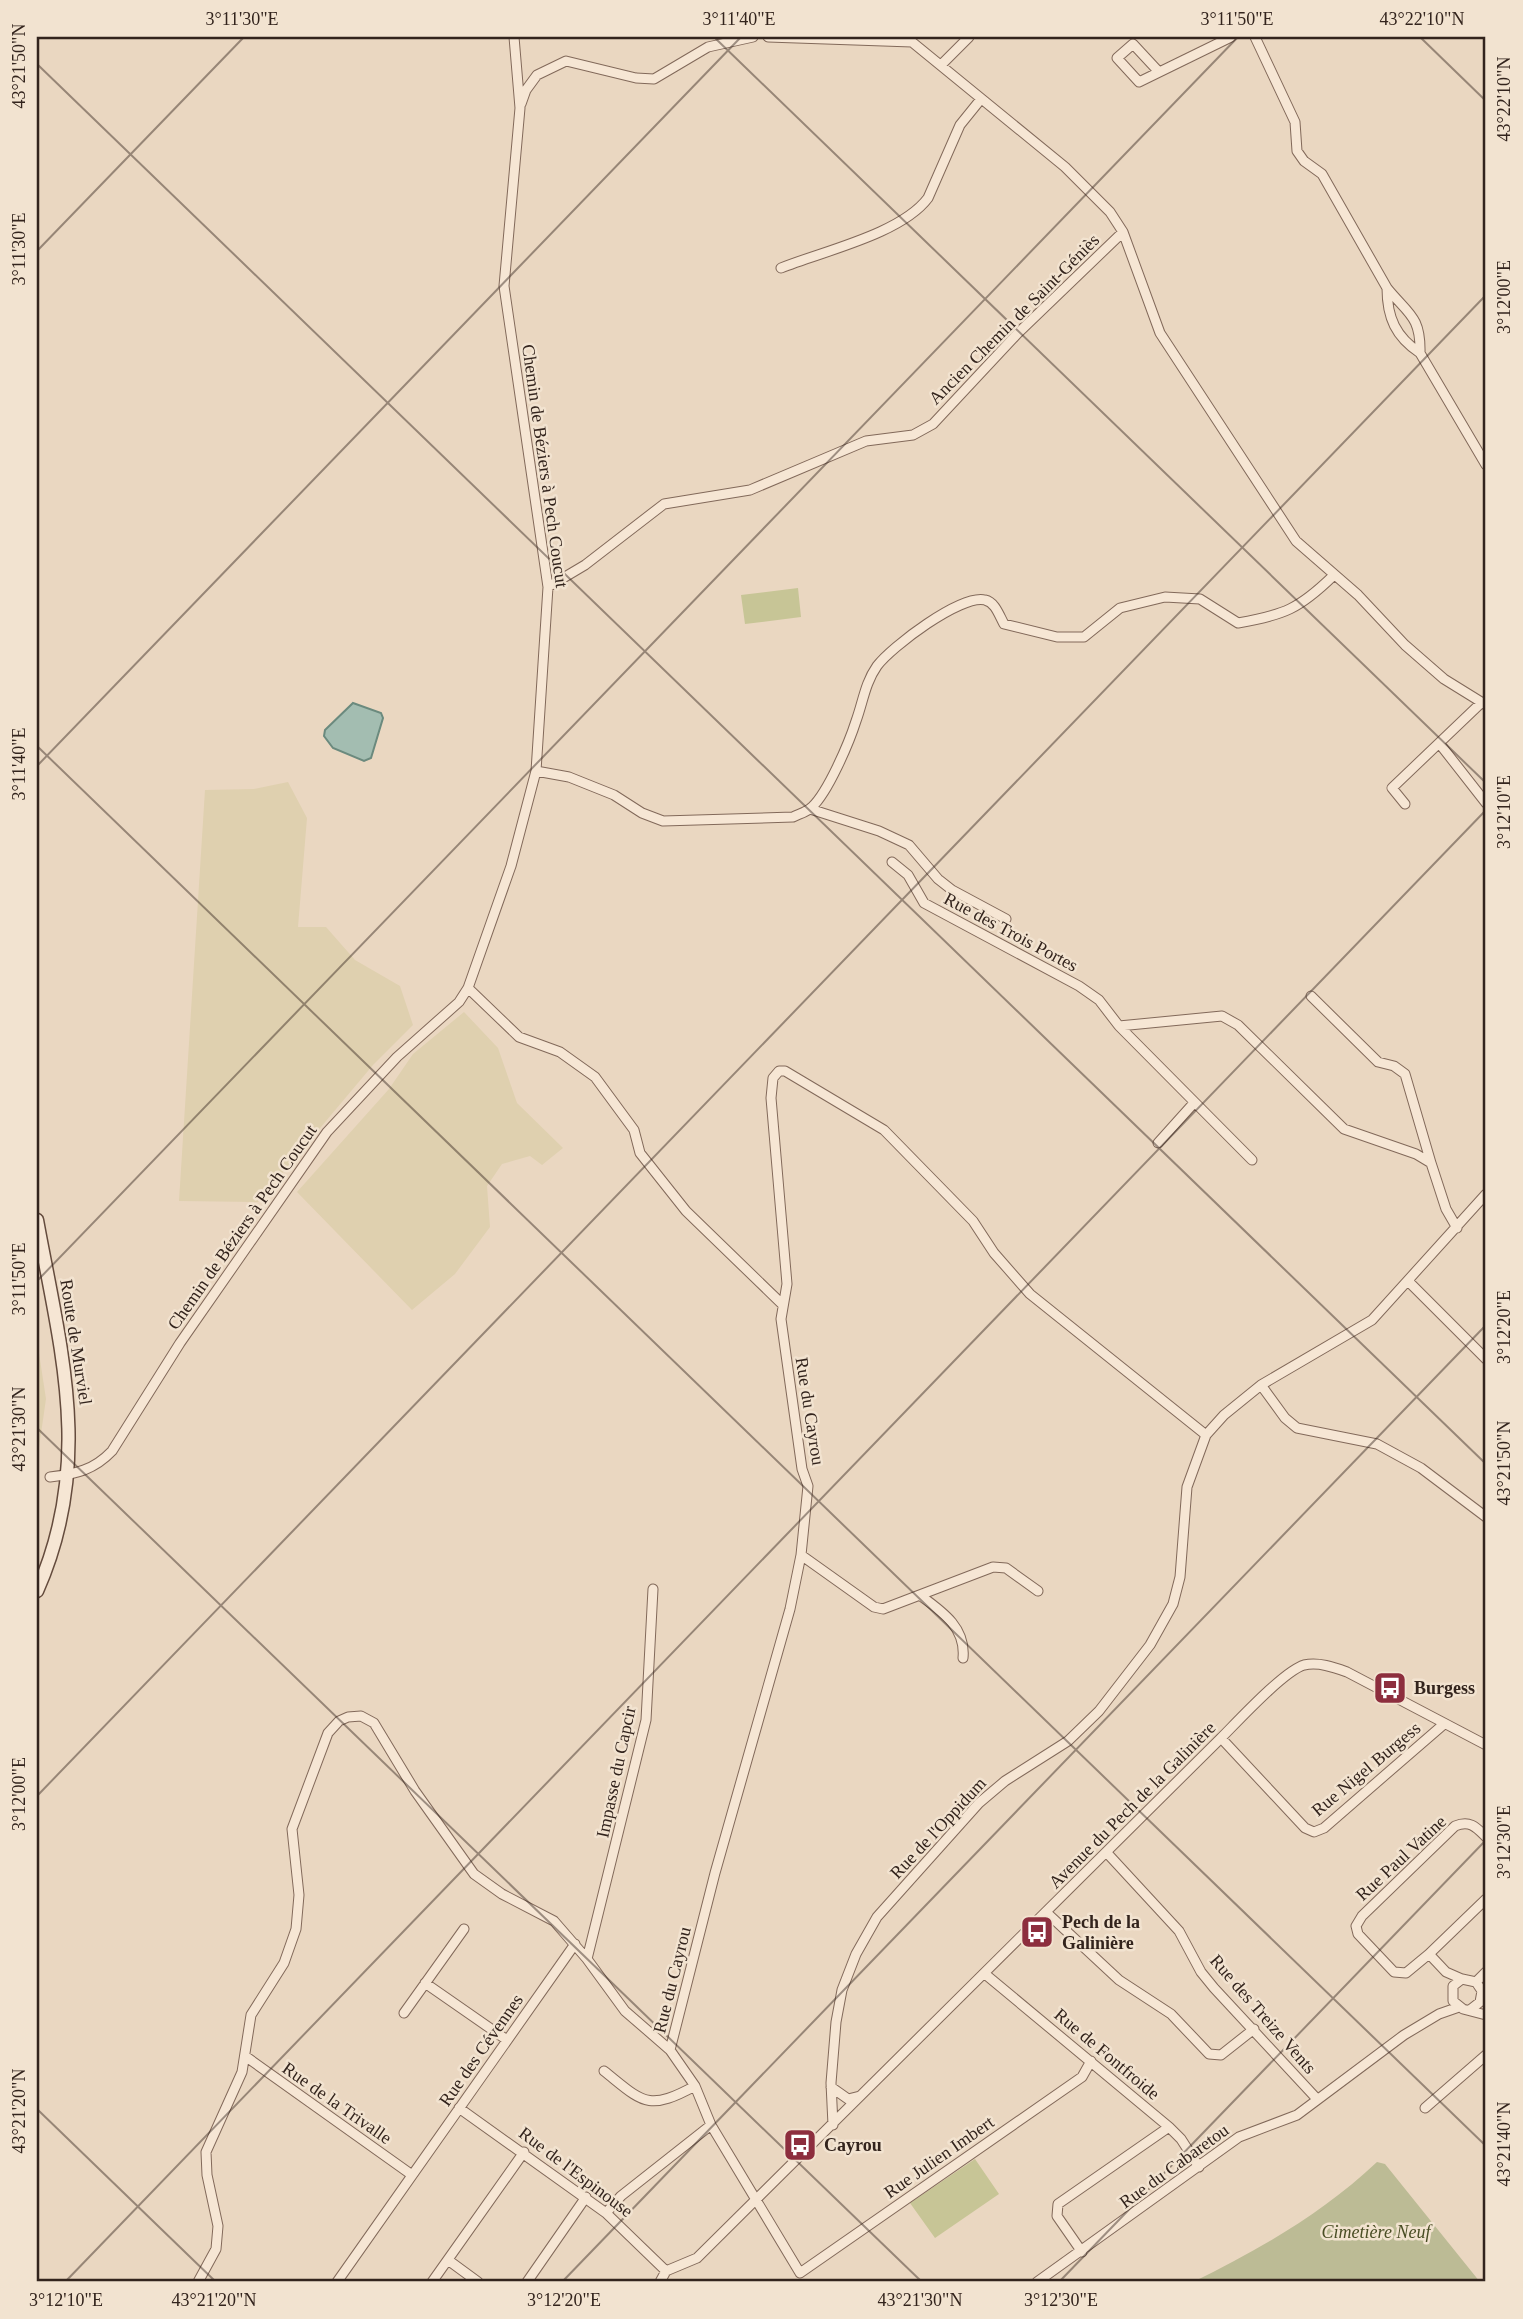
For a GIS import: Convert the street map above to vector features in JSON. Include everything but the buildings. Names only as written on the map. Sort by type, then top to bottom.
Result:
[{"type":"main road","name":"Route de Murviel","points":[[37,1220],[68,1388],[71,1423],[68,1475],[50,1562],[37,1591]]},
{"type":"street","name":"Chemin de Béziers à Pech Coucut","points":[[50,1477],[68,1475],[100,1464],[113,1451],[180,1343],[264,1226],[282,1192],[327,1132],[397,1057],[459,1002],[468,988],[510,866],[536,772],[548,587],[504,286],[520,108],[514,37]]},
{"type":"street","points":[[520,108],[526,90],[537,75],[566,61],[636,78],[654,79],[708,47],[753,37]]},
{"type":"street","points":[[768,37],[910,39],[1065,167],[1110,212],[1123,232],[1160,333],[1296,541],[1358,595],[1405,645],[1444,679],[1484,704],[1392,788],[1405,804]]},
{"type":"street","points":[[941,65],[970,37]]},
{"type":"street","points":[[1160,72],[1133,44],[1116,58],[1139,82],[1160,72],[1231,37]]},
{"type":"street","points":[[1255,37],[1295,122],[1297,151],[1304,161],[1322,174],[1387,288],[1414,317],[1419,328],[1420,353]]},
{"type":"street","points":[[781,268],[876,233],[921,208],[960,125],[981,99]]},
{"type":"street","name":"Ancien Chemin de Saint-Géniès","points":[[548,587],[585,565],[664,504],[750,490],[866,440],[913,435],[933,424],[1018,333],[1123,232]]},
{"type":"street","points":[[1387,288],[1387,307],[1394,328],[1406,343],[1420,353],[1486,465]]},
{"type":"street","points":[[536,772],[569,777],[614,795],[642,813],[663,821],[735,816],[793,817],[810,809],[821,797],[856,724],[868,681],[879,663],[921,627],[960,606],[982,598],[992,602],[1004,624],[1057,637],[1084,637],[1120,608],[1166,597],[1200,599],[1238,623],[1264,618],[1299,605],[1333,576]]},
{"type":"street","points":[[1439,743],[1486,803]]},
{"type":"street","points":[[810,809],[879,831],[909,845],[938,879],[952,890],[1006,919]]},
{"type":"street","name":"Rue des Trois Portes","points":[[892,862],[908,875],[924,903],[1079,986],[1099,1000],[1119,1026],[1193,1104],[1252,1160]]},
{"type":"street","points":[[468,988],[519,1037],[560,1052],[595,1077],[634,1130],[640,1153],[686,1211],[768,1287],[783,1306]]},
{"type":"street","points":[[1311,996],[1378,1062],[1394,1066],[1405,1074],[1446,1209],[1457,1228]]},
{"type":"street","points":[[1119,1026],[1222,1016],[1238,1025],[1344,1129],[1416,1154],[1432,1163]]},
{"type":"street","name":"Rue du Cayrou","points":[[800,2278],[711,2125],[695,2086],[670,2050],[715,1873],[776,1663],[801,1555],[808,1486],[802,1469],[780,1319],[787,1284],[771,1098],[773,1078],[779,1071],[785,1071],[884,1130],[973,1221],[994,1253],[1030,1293],[1206,1435]]},
{"type":"street","points":[[1158,1143],[1193,1104]]},
{"type":"street","points":[[1206,1435],[1224,1415],[1261,1385],[1372,1320],[1486,1194]]},
{"type":"street","points":[[1409,1282],[1486,1359]]},
{"type":"street","points":[[1261,1385],[1284,1418],[1297,1427],[1377,1444],[1421,1468],[1486,1517]]},
{"type":"street","name":"Rue de l'Oppidum","points":[[833,2125],[831,2087],[835,2022],[842,1990],[856,1954],[877,1917],[979,1803],[1005,1781],[1068,1741],[1099,1711],[1150,1646],[1173,1604],[1180,1577],[1187,1487],[1206,1435]]},
{"type":"street","points":[[801,1555],[874,1607],[890,1608],[993,1567],[1006,1568],[1038,1591]]},
{"type":"street","name":"Impasse du Capcir","points":[[587,1959],[645,1729],[653,1589]]},
{"type":"street","points":[[921,1596],[952,1619],[964,1649],[963,1658]]},
{"type":"street","name":"Avenue du Pech de la Galinière","points":[[666,2271],[697,2258],[1221,1738],[1290,1673],[1303,1665],[1324,1664],[1347,1672],[1486,1745]]},
{"type":"street","points":[[198,2282],[216,2249],[218,2226],[207,2175],[206,2152],[242,2072],[251,2015],[284,1963],[296,1929],[299,1895],[292,1829],[328,1733],[339,1721],[348,1717],[365,1717],[374,1723],[415,1791],[474,1874],[502,1894],[554,1921],[576,1944],[625,2011],[670,2050]]},
{"type":"street","name":"Rue Nigel Burgess","points":[[1221,1738],[1305,1828],[1314,1832],[1324,1828],[1444,1724]]},
{"type":"street","name":"Rue Paul Vatine","points":[[1486,1837],[1474,1825],[1464,1822],[1455,1826],[1362,1916],[1356,1926],[1358,1934],[1394,1972],[1406,1973],[1486,1899]]},
{"type":"street","name":"Rue des Treize Vents","points":[[1107,1853],[1180,1931],[1202,1972],[1317,2099]]},
{"type":"street","points":[[1046,1913],[1119,1980],[1171,2014],[1209,2054],[1221,2055],[1254,2029]]},
{"type":"street","points":[[404,2013],[464,1928]]},
{"type":"street","name":"Rue des Cévennes","points":[[337,2282],[576,1944]]},
{"type":"street","points":[[1429,1954],[1446,1972],[1452,1986],[1451,1997],[1459,2007],[1486,2015]]},
{"type":"street","points":[[1446,1972],[1481,1985]]},
{"type":"street","points":[[1486,1972],[1481,1985],[1480,2002],[1486,2015]]},
{"type":"street","name":"Rue de Fontfroide","points":[[985,1974],[1169,2127],[1181,2139],[1199,2167]]},
{"type":"street","points":[[1452,1986],[1462,1979]]},
{"type":"street","points":[[425,1983],[507,2040]]},
{"type":"street","name":"Rue du Cabaretou","points":[[1439,2014],[1451,1997]]},
{"type":"street","points":[[1471,2009],[1480,2002]]},
{"type":"street","name":"Rue du Cabaretou","points":[[1037,2282],[1239,2137],[1297,2115],[1404,2035],[1439,2014],[1459,2007]]},
{"type":"street","points":[[1425,2108],[1486,2055]]},
{"type":"street","name":"Rue de la Trivalle","points":[[245,2056],[412,2175]]},
{"type":"street","name":"Rue Julien Imbert","points":[[800,2278],[1082,2077],[1091,2062]]},
{"type":"street","points":[[604,2071],[640,2099],[656,2103],[695,2086]]},
{"type":"street","points":[[831,2087],[848,2098],[862,2096]]},
{"type":"street","name":"Rue de l'Espinouse","points":[[459,2108],[586,2197],[666,2271]]},
{"type":"street","points":[[606,2213],[621,2196],[711,2125]]},
{"type":"street","points":[[1082,2252],[1057,2216],[1058,2204],[1169,2127]]},
{"type":"street","points":[[432,2282],[524,2152]]},
{"type":"street","points":[[527,2282],[586,2197]]},
{"type":"street","points":[[448,2260],[478,2282]]},
{"type":"street","points":[[660,2282],[666,2271]]},
{"type":"shaded area","points":[[798,588],[801,617],[745,624],[741,595]]},
{"type":"shaded area","points":[[353,703],[381,713],[383,718],[371,758],[364,761],[333,748],[324,736],[325,730]]},
{"type":"shaded area","points":[[288,782],[307,818],[298,927],[326,927],[355,960],[400,986],[413,1025],[373,1065],[258,1202],[179,1201],[205,790],[254,789]]},
{"type":"shaded area","points":[[464,1012],[498,1048],[517,1103],[563,1148],[542,1165],[530,1156],[502,1164],[487,1186],[490,1227],[455,1274],[412,1310],[297,1192],[389,1089],[413,1054]]},
{"type":"shaded area","points":[[37,1340],[46,1399],[37,1461]]},
{"type":"shaded area","points":[[975,2159],[999,2194],[935,2238],[910,2203]]},
{"type":"green space","name":"Cimetière Neuf","points":[[1377,2162],[1385,2164],[1480,2282],[1193,2282],[1313,2214]]},
{"type":"place","name":"Burgess","points":[[1390,1688]]},
{"type":"place","name":"Pech de la Galinière","points":[[1037,1932]]},
{"type":"place","name":"Cayrou","points":[[800,2145]]}]
